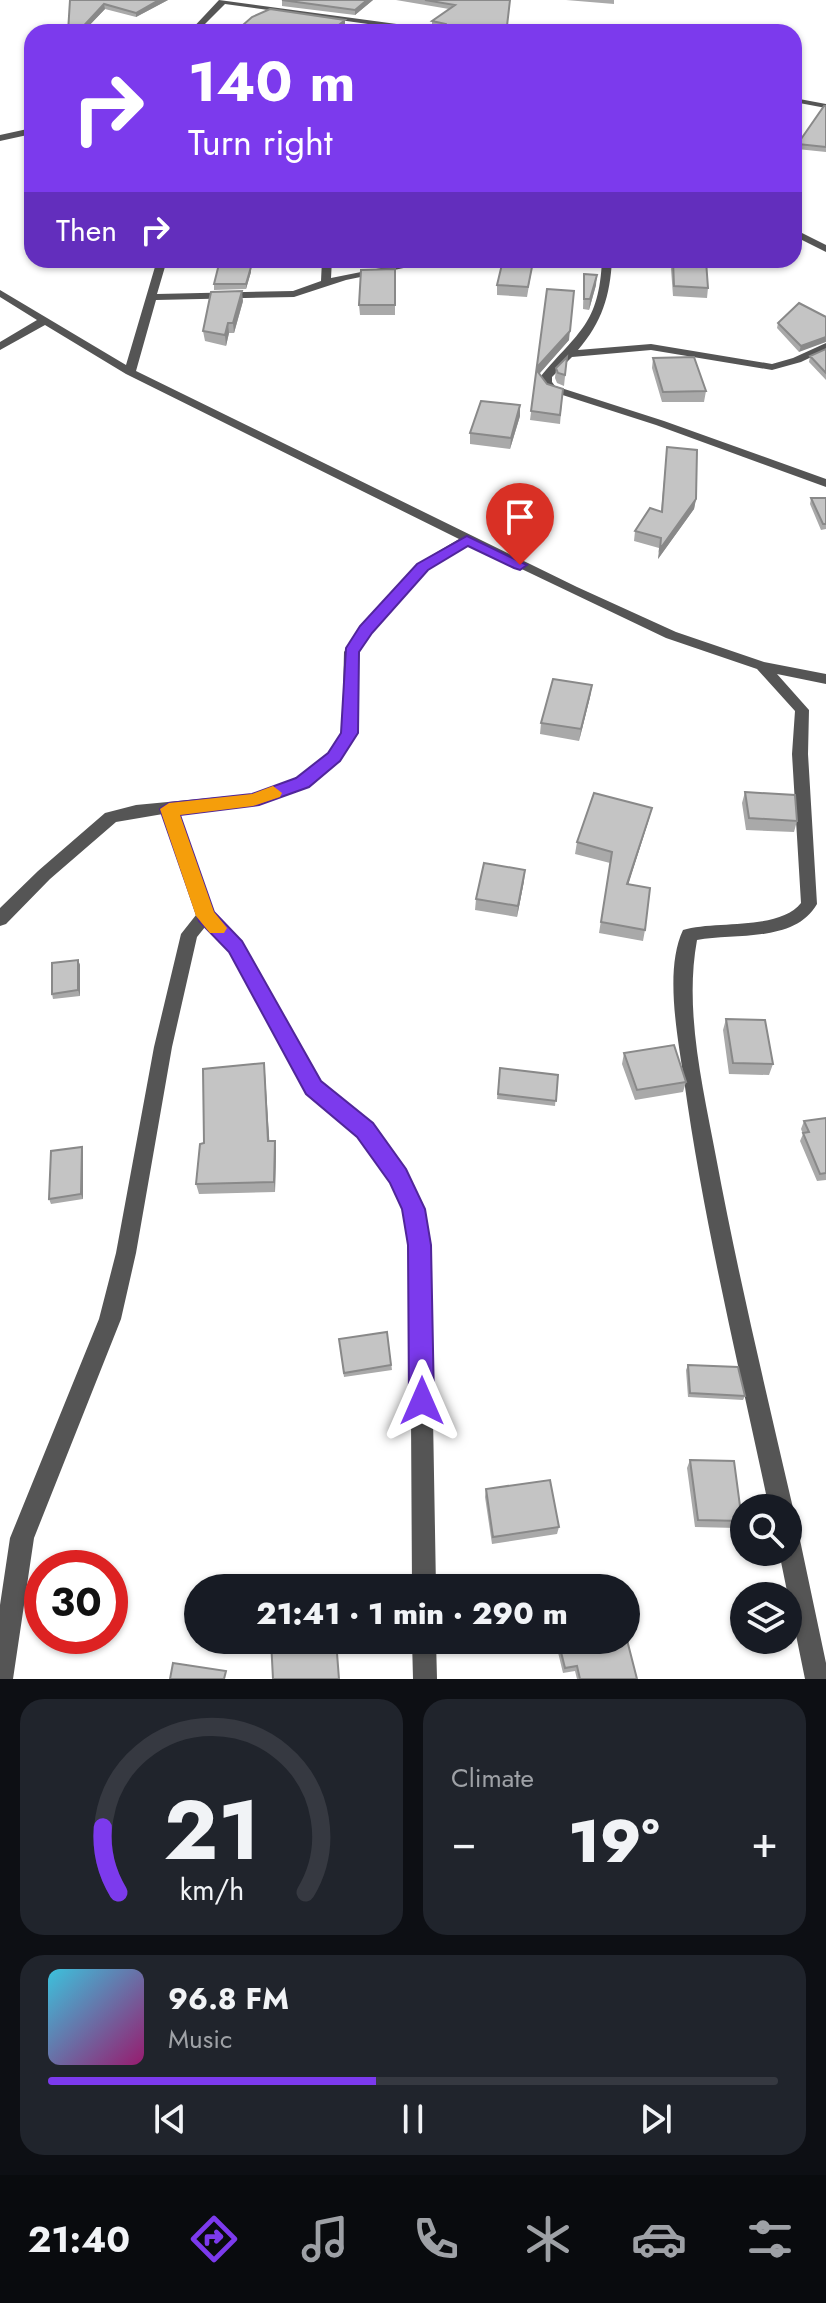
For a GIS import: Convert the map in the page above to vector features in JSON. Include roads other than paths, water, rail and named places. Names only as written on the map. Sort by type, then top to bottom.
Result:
[{"type":"street","points":[[201,24],[223,1],[385,24]]},
{"type":"street","points":[[802,102],[826,106]]},
{"type":"street","points":[[0,138],[24,133]]},
{"type":"street","points":[[802,236],[826,249]]},
{"type":"street","points":[[130,372],[160,268]]},
{"type":"street","points":[[326,283],[327,268]]},
{"type":"street","points":[[154,297],[294,294],[385,268]]},
{"type":"street","points":[[606,268],[603,304],[594,327],[547,376],[546,382],[551,388],[660,423],[826,483]]},
{"type":"street","points":[[0,293],[130,372],[467,540],[671,635],[762,666],[826,679]]},
{"type":"street","points":[[0,347],[45,320]]},
{"type":"street","points":[[568,354],[651,347],[772,367],[797,360],[826,346]]},
{"type":"street","points":[[0,919],[44,875],[111,817],[136,811],[253,800],[303,782],[334,757],[349,733],[351,652],[366,630],[422,567],[467,540]]},
{"type":"street","points":[[762,666],[802,710],[800,754],[809,904],[806,912],[797,919],[689,935],[684,941],[681,987],[708,1174],[778,1494]]},
{"type":"street","points":[[169,809],[205,916],[235,946],[314,1087],[365,1130],[398,1176],[414,1209],[420,1245],[424,1574]]},
{"type":"street","points":[[1,1679],[22,1538],[110,1319],[126,1253],[163,1047],[189,934],[205,916]]},
{"type":"street","points":[[793,1566],[817,1679]]},
{"type":"street","points":[[424,1654],[425,1679]]}]
